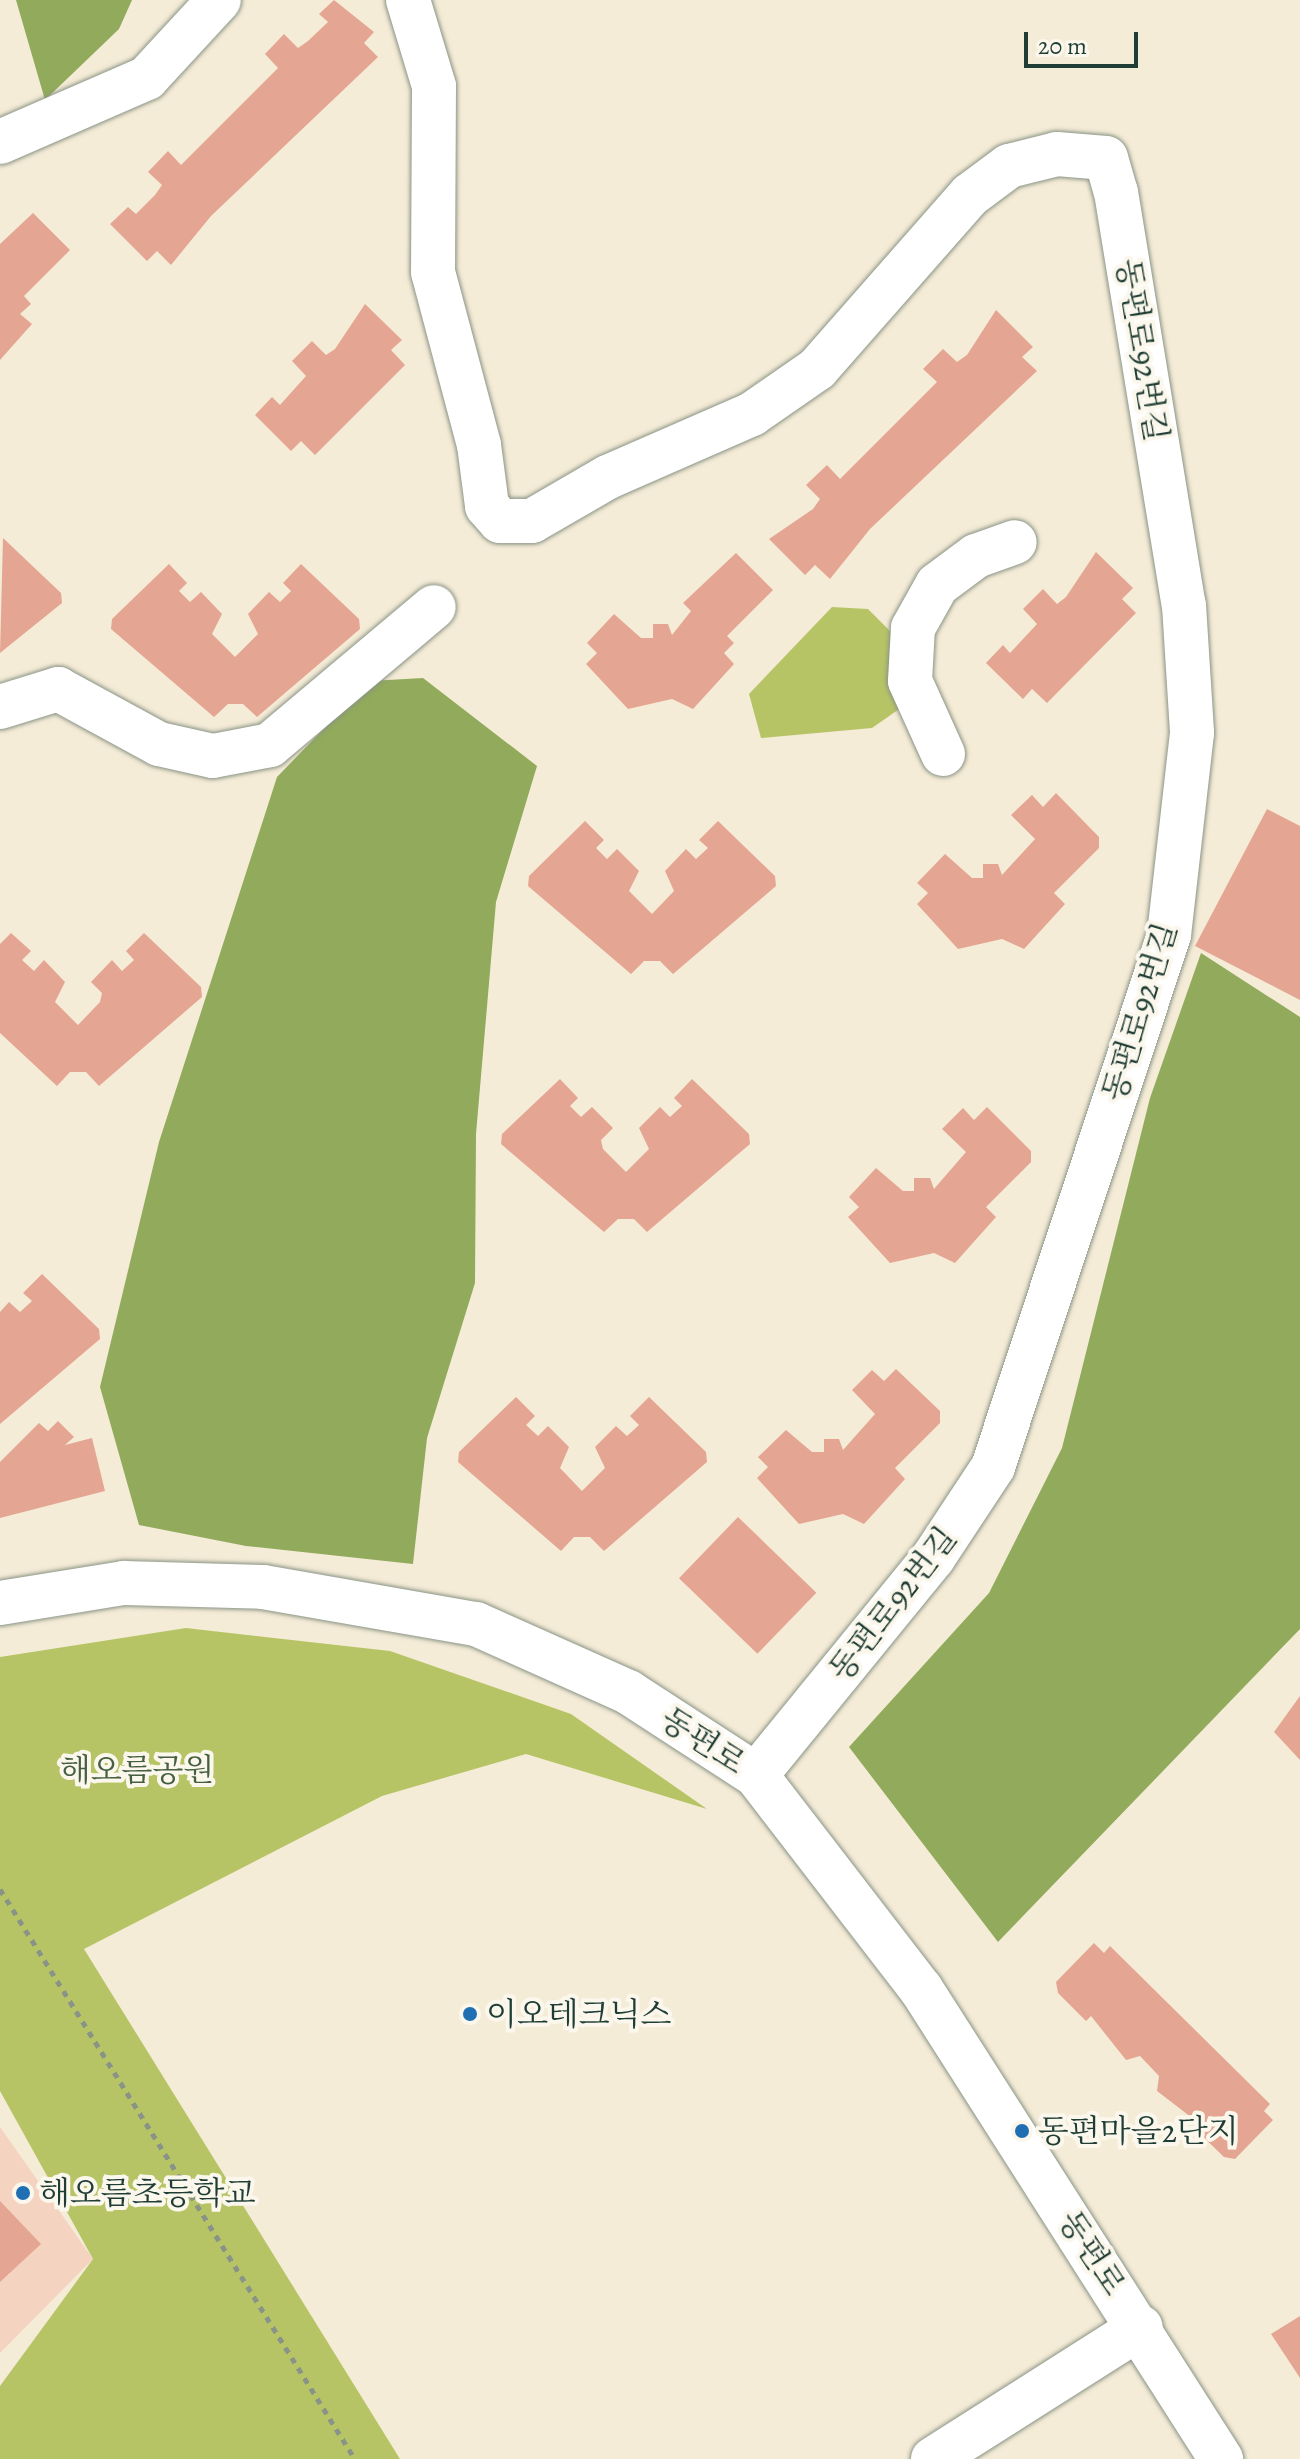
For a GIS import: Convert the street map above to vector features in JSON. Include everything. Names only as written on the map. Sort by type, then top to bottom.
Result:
[{"type":"street","points":[[0,142],[147,78],[219,0]]},
{"type":"street","name":"동편로92번길","points":[[408,0],[434,86],[433,272],[479,445],[487,506],[500,521],[532,521],[608,477],[752,414],[804,378],[868,316],[970,195],[1009,166],[1057,154],[1106,158],[1184,605],[1192,733],[1169,935],[993,1467],[933,1558],[756,1775]]},
{"type":"street","points":[[943,754],[910,681],[913,628],[937,585],[976,556],[1015,542]]},
{"type":"street","points":[[0,707],[58,689],[159,744],[213,756],[270,745],[434,607]]},
{"type":"street","name":"동편로","points":[[0,1603],[124,1583],[263,1587],[476,1624],[628,1692],[756,1775],[921,1989],[986,2099],[1141,2327],[1221,2459]]},
{"type":"street","name":"동편로","points":[[933,2459],[1141,2327]]},
{"type":"path","points":[[0,1889],[355,2459]]},
{"type":"shaded area","name":"해오름초등학교","points":[[0,2127],[93,2259],[0,2353]]},
{"type":"green space","points":[[16,0],[132,0],[119,29],[45,100]]},
{"type":"green space","points":[[832,607],[868,609],[898,639],[905,705],[872,728],[761,738],[749,694]]},
{"type":"green space","points":[[423,678],[537,766],[496,902],[476,1134],[475,1283],[427,1438],[413,1564],[246,1546],[139,1525],[100,1387],[159,1142],[277,777],[370,681]]},
{"type":"green space","points":[[1201,953],[1300,1017],[1300,1629],[998,1942],[849,1747],[989,1593],[1062,1448],[1150,1098]]},
{"type":"green space","name":"해오름공원","points":[[186,1628],[390,1651],[571,1714],[707,1809],[526,1754],[382,1796],[84,1949],[400,2459],[0,2459],[0,2386],[93,2259],[0,2091],[0,1657]]},
{"type":"building","points":[[334,0],[374,32],[364,43],[378,57],[211,216],[171,265],[157,251],[147,261],[110,224],[128,207],[136,214],[155,195],[162,185],[148,172],[168,151],[181,165],[278,68],[265,54],[284,34],[298,48],[328,22],[319,14]]},
{"type":"building","points":[[33,213],[70,250],[24,296],[31,304],[20,314],[32,324],[0,360],[0,244]]},
{"type":"building","points":[[365,304],[402,340],[391,350],[405,365],[315,455],[301,441],[291,451],[255,415],[272,397],[280,405],[306,376],[292,361],[312,341],[326,355],[335,349]]},
{"type":"building","points":[[996,310],[1033,347],[1022,357],[1037,371],[870,529],[830,579],[815,565],[805,575],[769,539],[813,509],[820,499],[806,485],[827,465],[840,479],[937,382],[923,369],[943,349],[957,362],[967,355]]},
{"type":"building","points":[[3,538],[61,593],[62,603],[0,653]]},
{"type":"building","points":[[1096,552],[1133,588],[1122,599],[1136,613],[1047,703],[1032,689],[1023,699],[986,663],[1003,645],[1010,653],[1037,624],[1023,609],[1043,589],[1057,604],[1066,597]]},
{"type":"building","points":[[736,553],[773,590],[727,636],[734,643],[724,653],[734,664],[693,709],[672,699],[628,709],[586,664],[597,653],[587,643],[614,614],[641,638],[653,638],[653,624],[668,624],[672,635],[691,611],[683,603]]},
{"type":"building","points":[[169,564],[187,583],[179,591],[190,602],[201,592],[222,614],[212,634],[235,657],[258,634],[248,614],[269,592],[280,602],[291,591],[283,583],[301,564],[359,619],[360,629],[257,717],[243,704],[228,704],[214,717],[111,629],[112,619]]},
{"type":"building","points":[[1056,793],[1099,837],[1099,848],[1054,893],[1065,904],[1024,949],[1002,939],[958,949],[917,904],[928,893],[917,883],[945,854],[972,878],[983,878],[983,864],[998,864],[1002,875],[1035,839],[1011,815],[1032,795],[1043,807]]},
{"type":"building","points":[[1267,809],[1300,826],[1300,1000],[1195,946]]},
{"type":"building","points":[[585,821],[604,840],[596,848],[607,859],[617,849],[639,871],[629,891],[652,914],[674,891],[665,871],[686,849],[696,859],[708,848],[699,840],[718,821],[775,876],[776,886],[673,974],[660,961],[644,961],[631,974],[528,886],[529,876]]},
{"type":"building","points":[[11,933],[31,951],[22,960],[34,971],[44,960],[65,982],[55,1002],[78,1025],[100,1002],[102,993],[91,982],[112,960],[122,971],[134,960],[126,951],[144,933],[201,987],[202,997],[99,1086],[86,1072],[70,1072],[57,1086],[0,1033],[0,944]]},
{"type":"building","points":[[560,1079],[578,1098],[570,1106],[581,1117],[592,1107],[613,1128],[601,1140],[603,1149],[626,1172],[649,1149],[639,1128],[660,1107],[670,1117],[682,1106],[674,1098],[692,1079],[749,1134],[750,1144],[647,1232],[634,1219],[618,1219],[604,1232],[501,1144],[502,1134]]},
{"type":"building","points":[[987,1107],[1031,1151],[1031,1162],[986,1207],[996,1217],[955,1263],[934,1253],[890,1263],[848,1217],[859,1207],[849,1197],[876,1168],[903,1191],[914,1191],[914,1178],[930,1178],[934,1189],[966,1152],[942,1129],[963,1108],[974,1120]]},
{"type":"building","points":[[42,1274],[99,1329],[100,1339],[0,1424],[0,1312],[9,1302],[20,1312],[32,1301],[23,1293]]},
{"type":"building","points":[[896,1369],[940,1411],[940,1423],[895,1468],[905,1479],[864,1524],[843,1514],[799,1524],[757,1478],[768,1467],[758,1457],[786,1430],[812,1452],[824,1452],[824,1439],[839,1439],[843,1450],[875,1414],[852,1390],[872,1370],[884,1381]]},
{"type":"building","points":[[516,1397],[535,1416],[526,1425],[538,1436],[548,1426],[569,1447],[560,1468],[582,1491],[605,1468],[595,1447],[616,1426],[627,1436],[639,1425],[630,1416],[649,1397],[706,1452],[707,1462],[604,1551],[590,1537],[574,1537],[561,1551],[458,1462],[459,1452]]},
{"type":"building","points":[[58,1421],[74,1437],[65,1445],[92,1438],[105,1491],[0,1518],[0,1462],[39,1423],[48,1431]]},
{"type":"building","points":[[738,1517],[816,1593],[757,1654],[679,1578]]},
{"type":"building","points":[[1300,1696],[1300,1760],[1274,1732]]},
{"type":"building","points":[[1094,1943],[1104,1953],[1110,1946],[1270,2104],[1264,2111],[1273,2120],[1235,2159],[1224,2157],[1195,2129],[1200,2124],[1157,2091],[1159,2076],[1140,2056],[1126,2060],[1091,2016],[1086,2021],[1058,1993],[1056,1982]]},
{"type":"building","points":[[0,2201],[41,2244],[0,2282]]},
{"type":"building","points":[[1300,2316],[1300,2378],[1271,2334]]},
{"type":"place","name":"이오테크닉스","points":[[470,2014]]},
{"type":"place","name":"동편마을2단지","points":[[1022,2131]]},
{"type":"place","name":"해오름초등학교","points":[[23,2193]]}]
